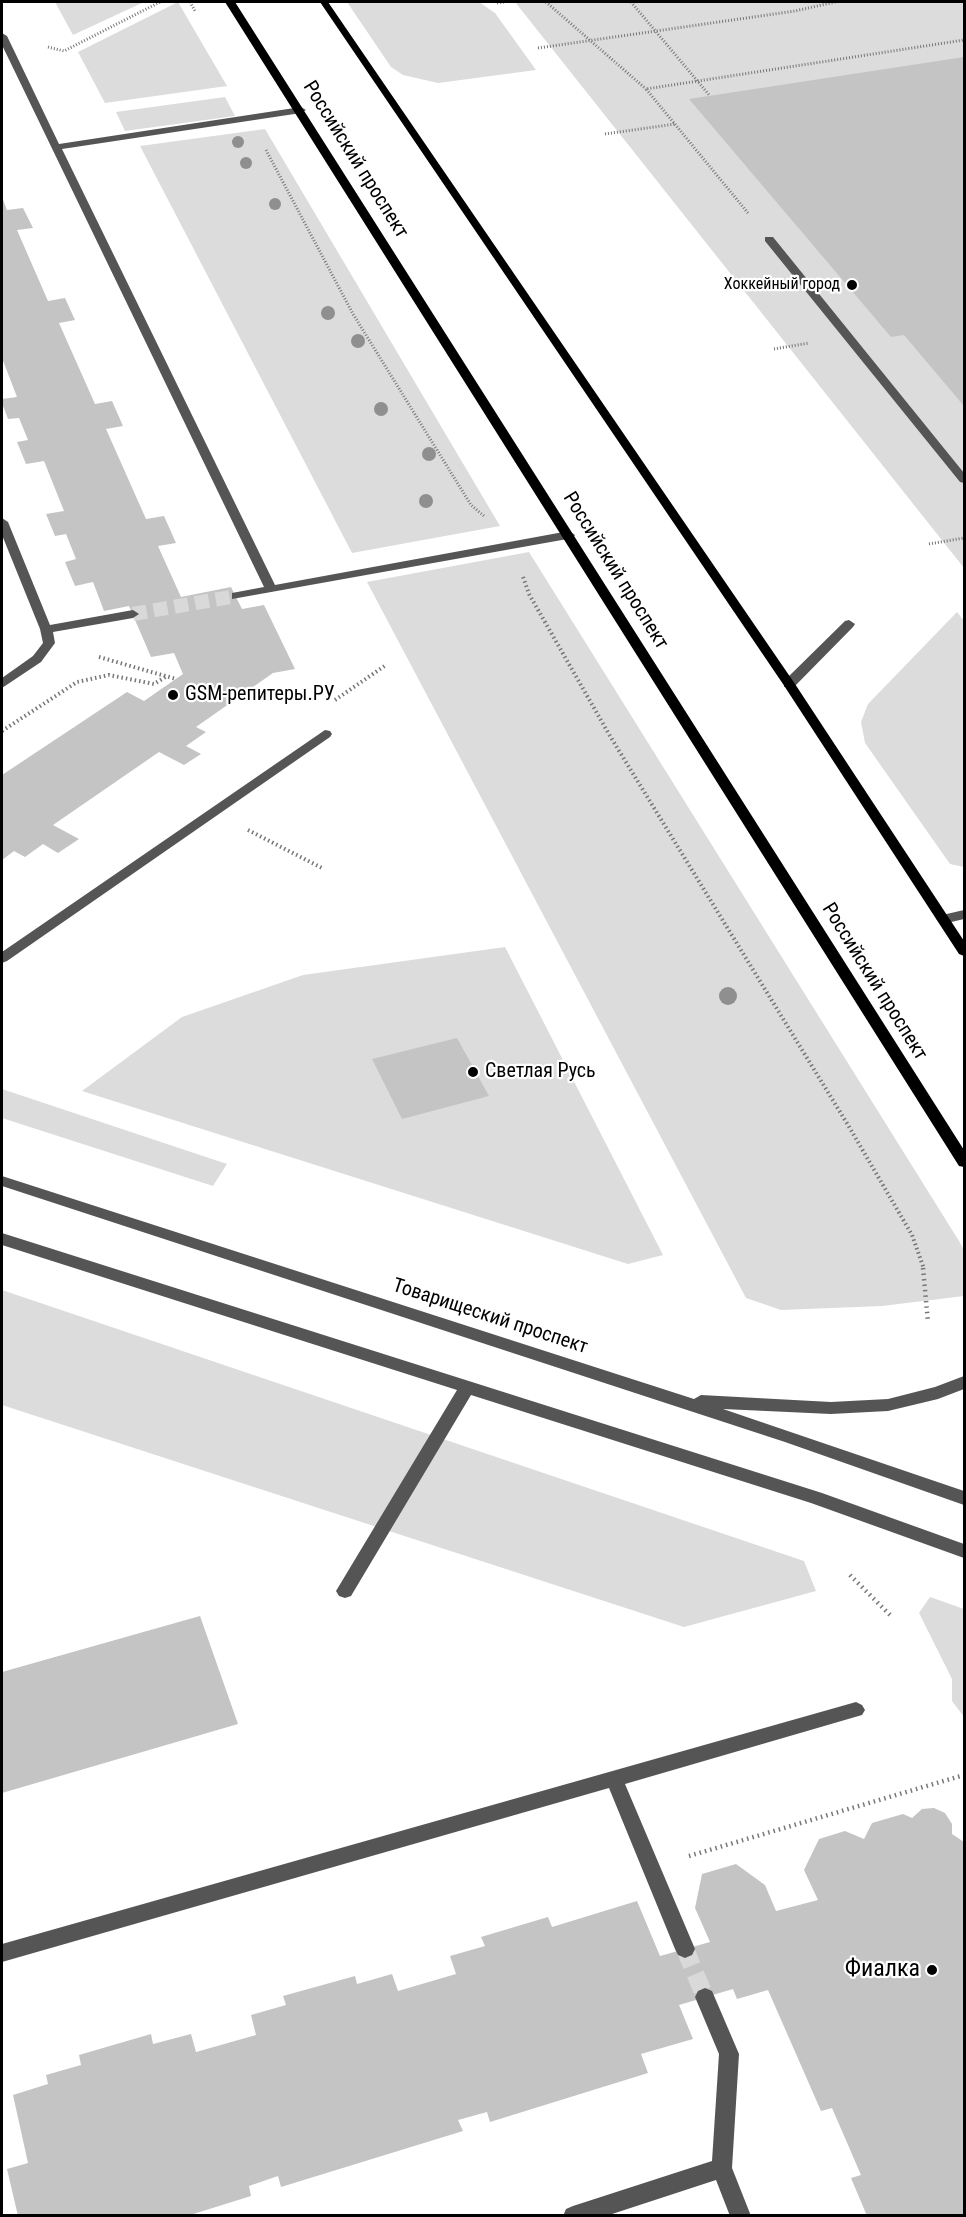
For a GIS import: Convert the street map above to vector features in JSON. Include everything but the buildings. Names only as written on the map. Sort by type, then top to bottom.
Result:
[{"type":"main road","name":"Российский проспект","points":[[230,2],[301,110],[964,1162]]},
{"type":"main road","points":[[324,2],[789,684],[964,951]]},
{"type":"street","points":[[2,36],[271,589]]},
{"type":"street","points":[[56,147],[301,110]]},
{"type":"street","points":[[769,239],[964,480]]},
{"type":"street","points":[[2,522],[46,629],[49,643],[37,659],[2,684]]},
{"type":"street","points":[[236,596],[569,536]]},
{"type":"street","points":[[46,629],[133,614]]},
{"type":"street","points":[[789,684],[849,624]]},
{"type":"street","points":[[2,958],[325,734]]},
{"type":"street","points":[[944,919],[964,915]]},
{"type":"street","name":"Товарищеский проспект","points":[[2,1181],[676,1400],[964,1498]]},
{"type":"street","points":[[2,1239],[816,1498],[964,1551]]},
{"type":"street","points":[[676,1400],[779,1407],[888,1405],[938,1393],[964,1382]]},
{"type":"street","points":[[345,1591],[467,1387]]},
{"type":"street","points":[[2,1953],[856,1710]]},
{"type":"street","points":[[614,1779],[685,1949]]},
{"type":"street","points":[[705,1997],[729,2054],[722,2168],[741,2216]]},
{"type":"street","points":[[573,2216],[722,2168]]},
{"type":"path","points":[[64,51],[160,2]]},
{"type":"path","points":[[190,2],[195,11]]},
{"type":"path","points":[[497,3],[505,2]]},
{"type":"path","points":[[546,2],[646,89],[769,239]]},
{"type":"path","points":[[631,2],[710,96]]},
{"type":"path","points":[[538,48],[657,33],[795,11],[835,2]]},
{"type":"path","points":[[646,89],[964,40]]},
{"type":"path","points":[[250,118],[264,137],[265,148],[353,314],[471,505],[492,522],[509,546],[529,594],[610,736],[836,1105],[912,1235],[925,1273],[928,1322]]},
{"type":"path","points":[[605,134],[675,124]]},
{"type":"path","points":[[774,349],[814,342]]},
{"type":"path","points":[[928,544],[964,538]]},
{"type":"path","points":[[49,643],[176,679]]},
{"type":"path","points":[[2,731],[77,682],[109,675],[154,684],[167,676]]},
{"type":"path","points":[[212,812],[324,869]]},
{"type":"path","points":[[850,1575],[892,1617]]},
{"type":"path","points":[[651,1867],[964,1775]]},
{"type":"shaded area","points":[[55,2],[144,2],[73,35]]},
{"type":"shaded area","points":[[178,2],[227,86],[105,103],[78,52]]},
{"type":"shaded area","points":[[347,2],[479,2],[495,13],[536,70],[438,83],[403,75],[391,67]]},
{"type":"shaded area","name":"Хоккейный город","points":[[515,2],[964,2],[964,568]]},
{"type":"shaded area","points":[[225,97],[235,116],[125,131],[116,112]]},
{"type":"shaded area","points":[[265,129],[500,526],[352,553],[140,146]]},
{"type":"shaded area","points":[[529,552],[959,1241],[964,1250],[964,1296],[882,1306],[781,1310],[746,1298],[367,582]]},
{"type":"shaded area","points":[[957,612],[964,621],[964,867],[950,864],[865,743],[861,722],[868,704]]},
{"type":"shaded area","points":[[505,947],[663,1255],[628,1264],[82,1091],[182,1017],[303,975]]},
{"type":"shaded area","points":[[2,1089],[227,1164],[213,1186],[2,1118]]},
{"type":"shaded area","points":[[2,1290],[804,1561],[816,1591],[684,1627],[2,1405]]},
{"type":"shaded area","points":[[930,1597],[964,1609],[964,1717],[952,1701],[952,1679],[919,1613]]},
{"type":"tunnel","points":[[133,614],[236,596]]},
{"type":"tunnel","points":[[685,1949],[705,1997]]},
{"type":"place","name":"Хоккейный город","points":[[852,285]]},
{"type":"place","name":"GSM-репитеры.РУ","points":[[173,695]]},
{"type":"place","name":"Светлая Русь","points":[[473,1072]]},
{"type":"place","name":"Фиалка","points":[[932,1970]]}]
